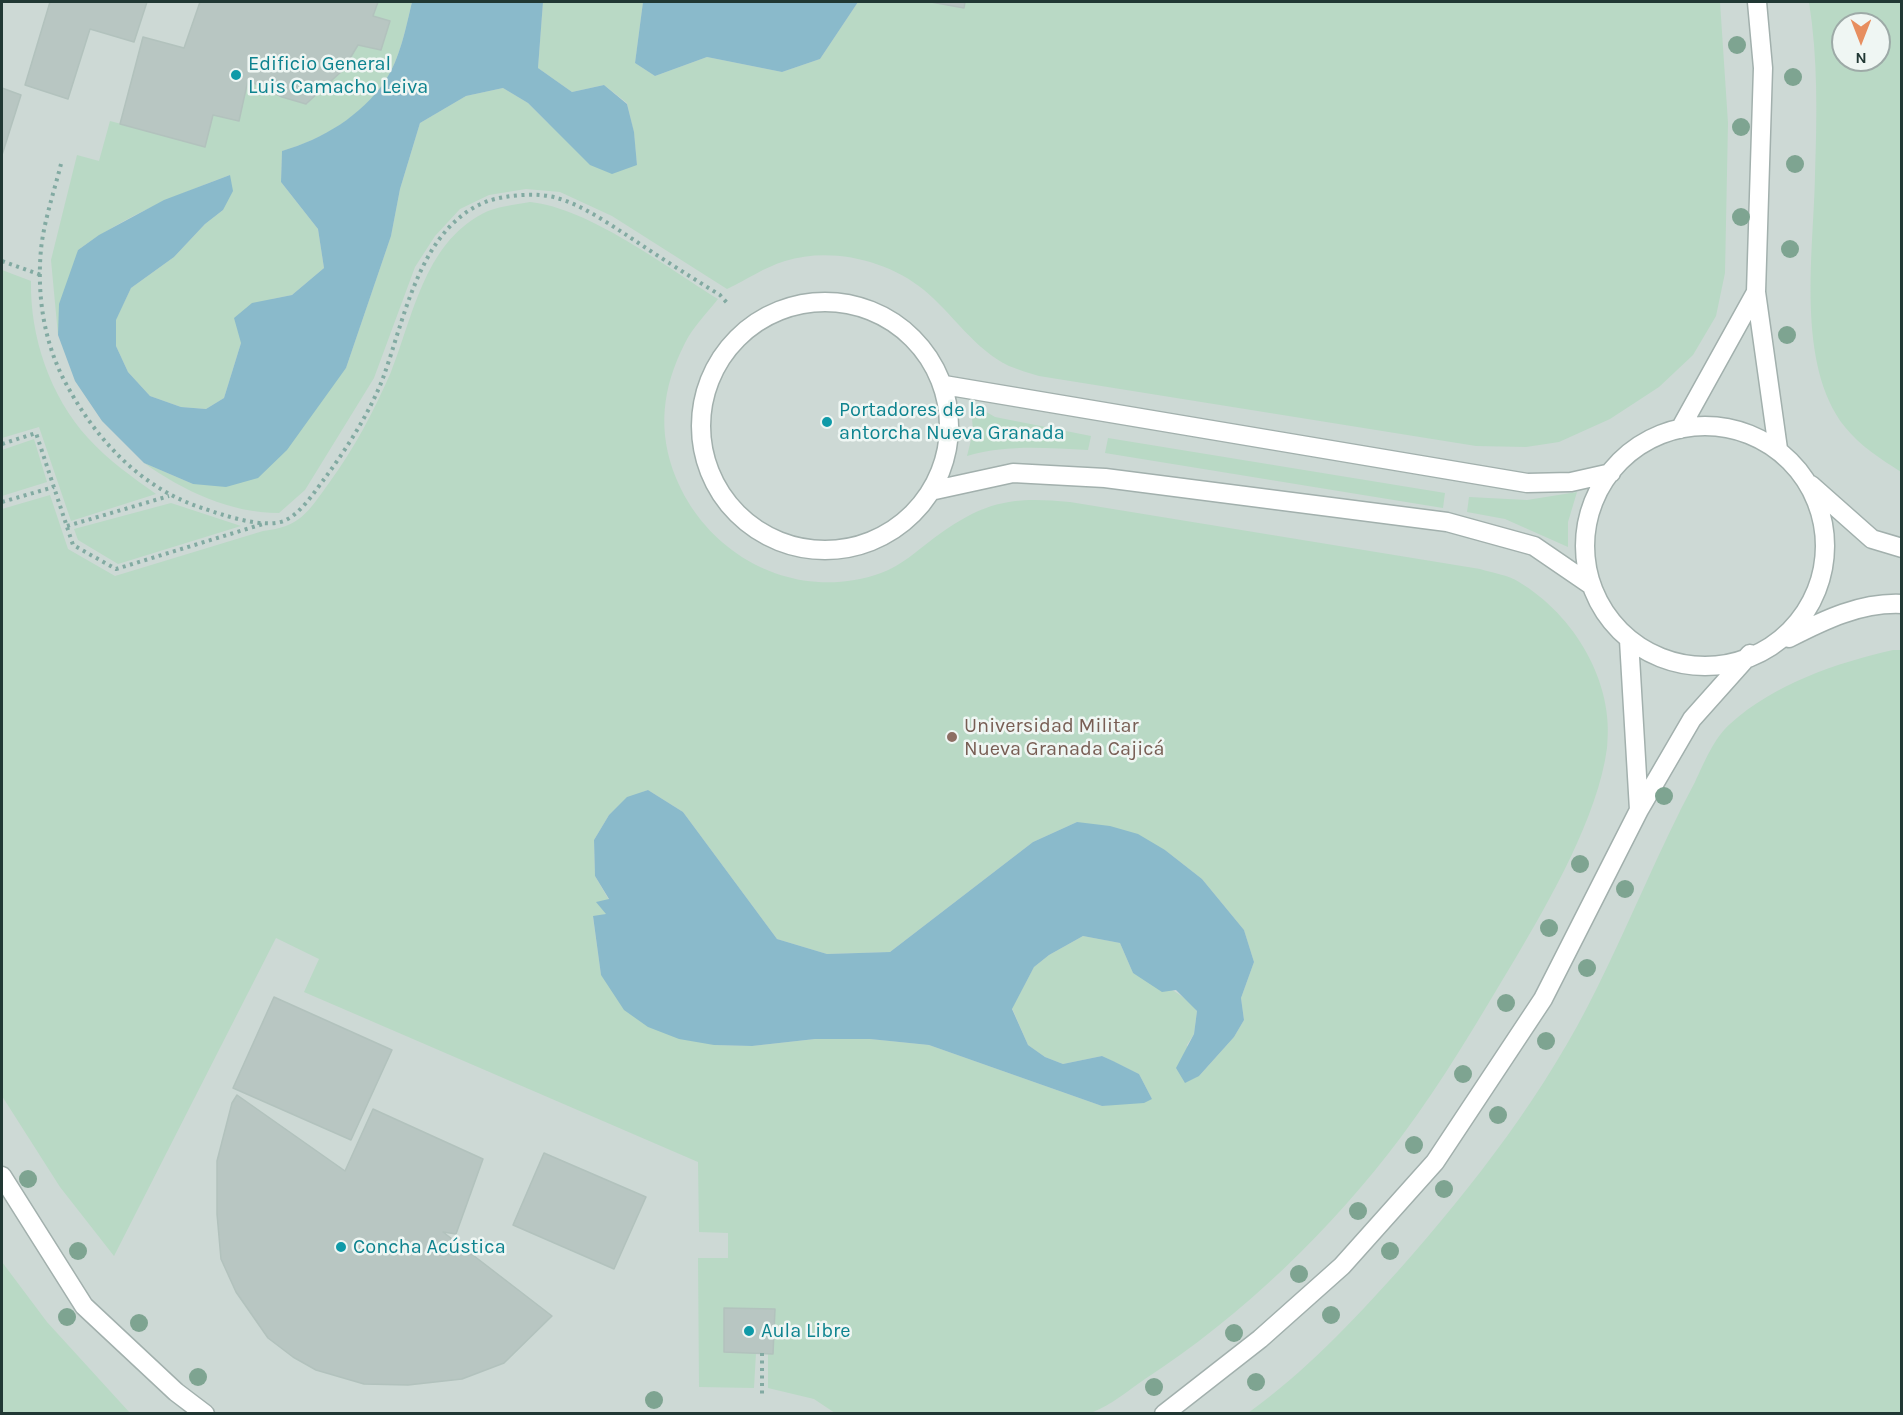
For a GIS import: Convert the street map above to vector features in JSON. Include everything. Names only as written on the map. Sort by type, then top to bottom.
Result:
[{"type":"lane","points":[[1757,2],[1763,69],[1756,292],[1778,449]]},
{"type":"lane","points":[[1680,429],[1756,292]]},
{"type":"lane","points":[[840,302],[885,316],[921,345],[944,385],[951,428],[943,470],[934,490],[885,537],[840,550],[793,547],[751,527],[719,493],[701,449],[701,402],[719,359],[751,325],[793,305],[840,302]]},
{"type":"lane","points":[[944,385],[1527,483],[1571,483],[1611,473]]},
{"type":"lane","points":[[1902,548],[1872,539],[1808,482],[1778,449],[1731,428],[1680,429],[1648,441],[1621,460],[1600,487],[1588,519],[1585,552],[1591,585],[1606,615],[1629,640],[1671,662],[1717,667],[1782,641],[1835,615],[1902,604]]},
{"type":"lane","points":[[934,490],[1014,473],[1105,478],[1447,522],[1534,546],[1591,585]]},
{"type":"lane","points":[[1782,641],[1811,608],[1825,567],[1825,522],[1808,482]]},
{"type":"lane","points":[[1629,640],[1639,810]]},
{"type":"lane","points":[[1164,1413],[1260,1339],[1342,1266],[1435,1162],[1543,999],[1639,810],[1692,719],[1749,654]]},
{"type":"lane","points":[[2,1176],[84,1306],[176,1392],[205,1413]]},
{"type":"path","points":[[61,164],[41,248],[42,310],[52,355],[80,411],[125,464],[170,495],[232,518],[266,523]]},
{"type":"path","points":[[2,444],[36,433],[73,545],[116,569],[266,523],[286,520],[311,497],[340,457],[382,381],[403,315],[427,256],[461,216],[489,201],[520,196],[556,197],[598,217],[720,296],[728,304]]},
{"type":"path","points":[[2,261],[41,274]]},
{"type":"path","points":[[2,502],[54,487]]},
{"type":"path","points":[[67,526],[170,495]]},
{"type":"path","points":[[762,1353],[762,1395]]},
{"type":"shaded area","name":"Universidad Militar Nueva Granada Cajicá","points":[[2,2],[1901,2],[1901,1413],[2,1413]]},
{"type":"green space","points":[[378,2],[412,2],[399,53],[385,81],[365,105],[340,125],[312,140],[282,151],[281,182],[318,229],[324,268],[292,295],[272,299],[241,343],[224,398],[206,409],[181,407],[150,396],[128,372],[116,346],[116,319],[131,288],[174,257],[205,224],[223,210],[230,175],[151,207],[78,250],[58,335],[51,260],[77,155],[99,161],[110,121],[205,146],[213,115],[239,121],[248,80],[282,97],[307,104],[343,70],[358,45],[381,50],[390,21],[373,16]]},
{"type":"green space","points":[[543,2],[643,2],[635,63],[655,76],[707,57],[782,72],[820,59],[858,2],[1720,2],[1728,123],[1725,273],[1716,316],[1693,355],[1659,387],[1610,419],[1559,442],[1526,447],[1476,446],[1039,376],[1009,366],[985,351],[924,290],[893,271],[876,264],[839,256],[803,257],[770,267],[727,289],[612,216],[560,192],[526,189],[489,195],[460,209],[435,236],[415,267],[374,378],[305,490],[279,513],[225,505],[175,483],[144,463],[193,484],[319,401],[346,368],[391,236],[400,189],[420,123],[466,96],[503,88],[528,103],[548,123],[637,165],[634,133],[627,103],[604,85],[572,92],[538,68]]},
{"type":"green space","points":[[1809,2],[1901,2],[1901,472],[1864,446],[1845,427],[1829,401],[1819,371],[1813,339],[1811,305],[1815,174],[1815,66]]},
{"type":"green space","points":[[530,202],[577,215],[602,227],[718,299],[688,337],[671,376],[665,410],[666,443],[676,478],[691,506],[710,531],[733,551],[760,567],[788,577],[819,582],[850,581],[881,573],[895,566],[951,526],[983,509],[1014,501],[1070,502],[1500,574],[1515,580],[1539,596],[1573,632],[1587,653],[1597,675],[1608,723],[1607,748],[1594,801],[1571,857],[1543,911],[1446,1072],[1401,1137],[1374,1171],[1284,1269],[1181,1355],[1100,1409],[1072,1414],[835,1413],[814,1399],[768,1388],[768,1354],[773,1353],[775,1310],[724,1308],[724,1352],[756,1353],[754,1388],[699,1387],[698,1258],[728,1258],[728,1233],[699,1232],[698,1162],[304,992],[319,959],[276,938],[114,1256],[60,1187],[2,1096],[2,509],[50,495],[68,549],[115,576],[295,522],[315,502],[347,457],[363,429],[391,372],[423,284],[446,244],[462,227],[487,211]],"holes":[[[648,790],[683,812],[777,939],[827,954],[890,952],[1033,842],[1077,822],[1165,850],[1202,879],[1244,930],[1254,962],[1241,998],[1244,1020],[1234,1037],[1199,1076],[1187,1045],[1194,1034],[1197,1011],[1176,992],[1133,973],[1120,943],[1083,936],[1049,955],[1034,967],[1012,1008],[1028,1045],[1045,1057],[1063,1064],[1102,1056],[1139,1074],[1152,1099],[1102,1106],[929,1045],[870,1039],[815,1039],[752,1046],[714,1045],[601,975],[593,917],[607,914],[597,902],[609,900],[595,876],[594,840],[609,815],[627,798]]]},
{"type":"green space","points":[[2,270],[31,281],[34,323],[39,344],[53,385],[63,404],[88,438],[104,454],[156,494],[71,521],[39,427],[2,438]]},
{"type":"green space","points":[[971,403],[995,417],[1091,436],[1088,450],[1012,448],[967,456],[973,432]]},
{"type":"green space","points":[[1108,438],[1445,493],[1443,508],[1105,453]]},
{"type":"green space","points":[[34,439],[47,482],[2,496],[2,450]]},
{"type":"green space","points":[[1577,492],[1568,522],[1568,547],[1505,519],[1467,512],[1469,497],[1527,500]]},
{"type":"green space","points":[[171,503],[241,526],[118,564],[78,540],[74,529]]},
{"type":"green space","points":[[1901,650],[1901,1413],[1248,1413],[1308,1364],[1363,1309],[1427,1238],[1507,1136],[1555,1064],[1577,1026],[1669,833],[1714,743],[1724,730],[1747,710],[1786,686],[1850,661]]},
{"type":"green space","points":[[2,1262],[47,1322],[130,1413],[2,1413]]},
{"type":"water","points":[[412,2],[543,2],[538,68],[572,92],[604,85],[627,104],[634,132],[637,165],[612,174],[590,165],[528,103],[503,88],[466,96],[420,123],[400,189],[391,236],[346,368],[287,450],[258,478],[226,487],[193,484],[144,463],[102,421],[75,381],[58,335],[59,304],[78,250],[99,235],[164,200],[230,175],[233,191],[223,210],[205,224],[174,257],[131,288],[116,320],[116,346],[128,372],[150,396],[181,407],[206,409],[224,398],[241,343],[234,318],[252,303],[292,295],[324,268],[318,229],[281,182],[282,151],[312,140],[340,125],[375,94],[395,63]]},
{"type":"water","points":[[643,2],[858,2],[820,59],[782,72],[707,57],[655,76],[635,63]]},
{"type":"water","points":[[648,790],[683,812],[777,939],[827,954],[890,952],[1033,842],[1077,822],[1110,826],[1138,834],[1165,850],[1202,879],[1244,930],[1254,962],[1241,998],[1244,1020],[1234,1037],[1199,1076],[1185,1083],[1176,1068],[1194,1034],[1197,1011],[1176,990],[1162,992],[1133,973],[1120,943],[1083,936],[1049,955],[1034,967],[1012,1009],[1028,1045],[1045,1057],[1063,1064],[1102,1056],[1139,1074],[1152,1099],[1144,1103],[1102,1106],[929,1045],[870,1039],[815,1039],[752,1046],[714,1045],[679,1039],[648,1027],[624,1010],[601,975],[593,916],[606,914],[596,902],[609,899],[595,876],[594,840],[609,815],[627,797]]},
{"type":"building","points":[[50,2],[147,2],[134,42],[90,29],[68,99],[25,85]]},
{"type":"building","name":"Edificio General Luis Camacho Leiva","points":[[200,2],[378,2],[373,16],[390,21],[381,50],[358,45],[343,70],[306,104],[282,97],[248,80],[239,121],[213,115],[205,147],[120,124],[143,37],[184,48]]},
{"type":"building","points":[[931,2],[965,2],[964,8]]},
{"type":"building","points":[[2,88],[21,95],[2,155]]},
{"type":"building","points":[[274,997],[392,1050],[351,1140],[233,1088]]},
{"type":"building","name":"Concha Acústica","points":[[237,1095],[345,1171],[373,1109],[483,1159],[456,1234],[443,1232],[552,1316],[504,1363],[462,1379],[408,1385],[364,1384],[316,1370],[293,1357],[268,1338],[236,1292],[221,1259],[217,1214],[217,1161],[232,1103]]},
{"type":"building","points":[[544,1153],[646,1197],[614,1269],[513,1225]]},
{"type":"building","name":"Aula Libre","points":[[724,1308],[775,1309],[773,1354],[724,1352]]},
{"type":"place","name":"Edificio General Luis Camacho Leiva","points":[[236,75]]},
{"type":"place","name":"Portadores de la antorcha Nueva Granada","points":[[827,422]]},
{"type":"place","name":"Universidad Militar Nueva Granada Cajicá","points":[[952,737]]},
{"type":"place","name":"Concha Acústica","points":[[341,1247]]},
{"type":"place","name":"Aula Libre","points":[[749,1331]]}]
